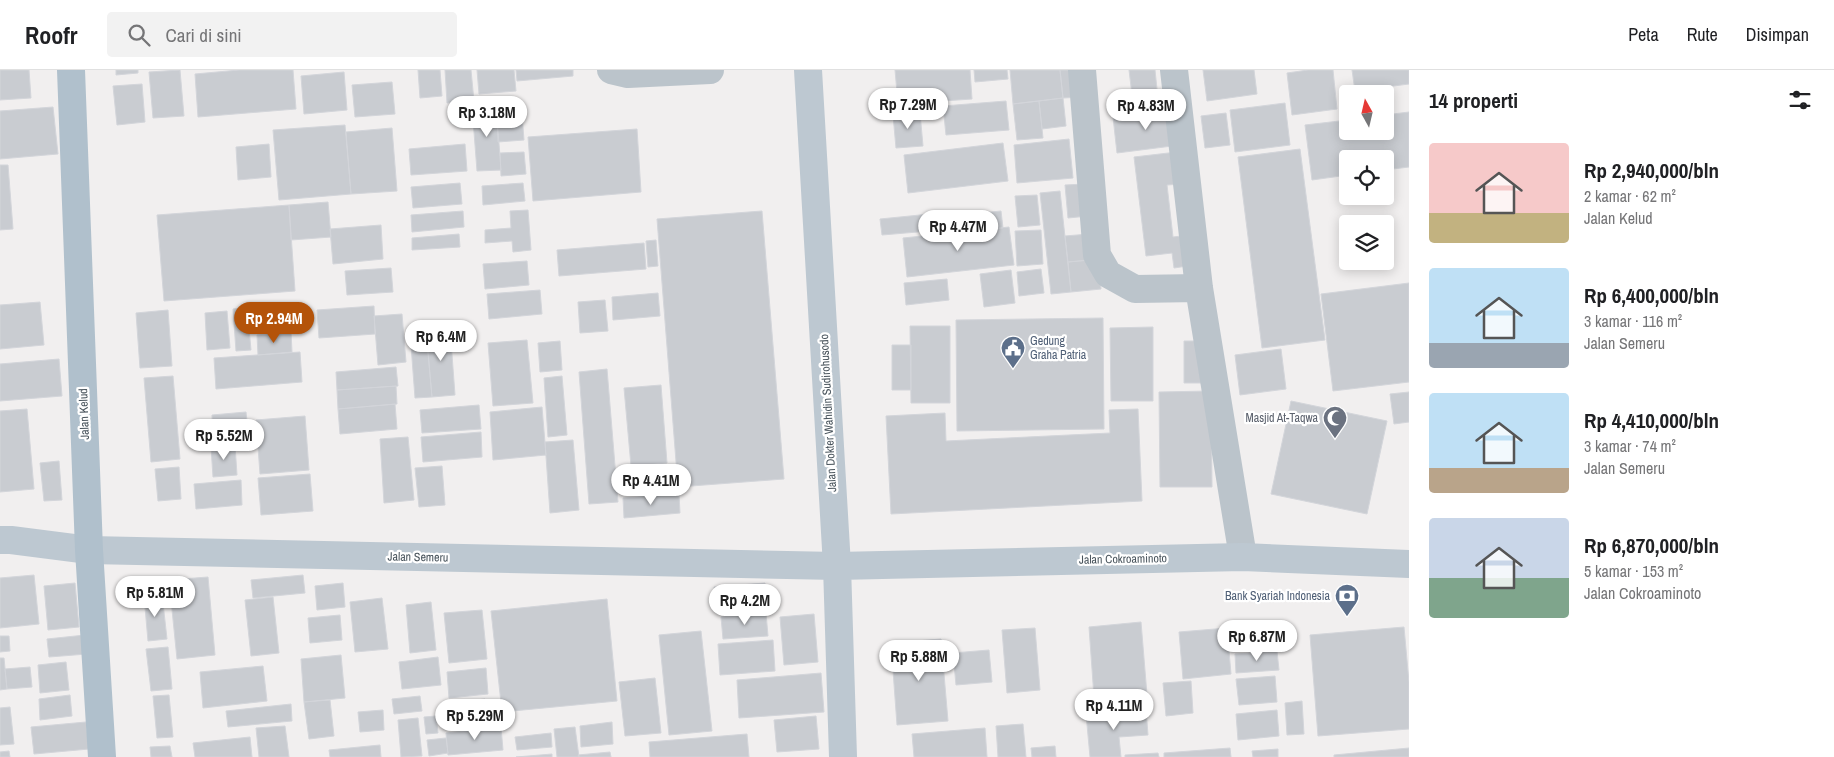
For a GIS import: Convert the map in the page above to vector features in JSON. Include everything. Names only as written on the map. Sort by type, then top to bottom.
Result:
[{"type":"main road","name":"Jalan Kelud","points":[[72,70],[89,550],[102,757]]},
{"type":"main road","name":"Jalan Dokter Wahidin Sudirohusodo","points":[[808,70],[837,566],[842,757]]},
{"type":"main road","name":"Jalan Semeru","points":[[0,540],[89,550],[837,566]]},
{"type":"main road","name":"Jalan Cokroaminoto","points":[[837,566],[1243,557],[1409,564]]},
{"type":"street","points":[[611,70],[628,74],[710,70]]},
{"type":"street","points":[[1082,70],[1097,255],[1108,274],[1134,290],[1199,288]]},
{"type":"street","points":[[1174,70],[1199,288],[1243,557]]},
{"type":"building","points":[[0,70],[29,70],[31,98],[0,100]]},
{"type":"building","points":[[116,70],[138,70],[138,73],[116,75]]},
{"type":"building","points":[[180,70],[184,116],[153,118],[149,72]]},
{"type":"building","points":[[239,70],[293,70],[296,109],[198,117],[195,74]]},
{"type":"building","points":[[418,70],[440,70],[442,96],[420,98]]},
{"type":"building","points":[[445,70],[471,70],[474,101],[447,103]]},
{"type":"building","points":[[477,70],[514,70],[516,91],[479,94]]},
{"type":"building","points":[[516,70],[573,70],[573,76],[517,81]]},
{"type":"building","points":[[895,70],[970,70],[972,99],[898,104]]},
{"type":"building","points":[[974,70],[1007,70],[1008,79],[975,82]]},
{"type":"building","points":[[1010,70],[1060,70],[1063,98],[1013,104]]},
{"type":"building","points":[[1060,70],[1079,70],[1082,97],[1063,98]]},
{"type":"building","points":[[1129,70],[1155,70],[1159,108],[1134,111]]},
{"type":"building","points":[[1203,70],[1254,70],[1257,94],[1207,101]]},
{"type":"building","points":[[1308,70],[1333,70],[1337,109],[1292,115],[1287,73]]},
{"type":"building","points":[[1352,70],[1409,70],[1409,84],[1394,86],[1354,85]]},
{"type":"building","points":[[344,72],[347,110],[304,114],[301,76]]},
{"type":"building","points":[[392,82],[395,114],[355,117],[352,85]]},
{"type":"building","points":[[142,84],[145,122],[117,125],[113,86]]},
{"type":"building","points":[[1063,98],[1066,126],[1042,129],[1039,101]]},
{"type":"building","points":[[1006,101],[1009,130],[946,135],[943,106]]},
{"type":"building","points":[[1039,101],[1043,138],[1017,140],[1013,104]]},
{"type":"building","points":[[1285,103],[1290,145],[1235,152],[1230,110]]},
{"type":"building","points":[[496,104],[501,170],[477,171],[472,106]]},
{"type":"building","points":[[53,107],[58,154],[0,159],[0,111]]},
{"type":"building","points":[[1176,109],[1180,145],[1117,153],[1113,117]]},
{"type":"building","points":[[1409,112],[1409,167],[1394,169],[1394,150],[1339,150],[1339,176],[1312,180],[1305,125],[1339,121],[1339,140],[1394,140],[1394,114]]},
{"type":"building","points":[[920,113],[923,146],[896,148],[893,115]]},
{"type":"building","points":[[1226,113],[1230,145],[1205,148],[1201,116]]},
{"type":"building","points":[[522,115],[524,140],[498,142],[497,117]]},
{"type":"building","points":[[345,125],[351,194],[279,200],[273,130]]},
{"type":"building","points":[[392,128],[397,191],[351,194],[346,132]]},
{"type":"building","points":[[637,129],[641,192],[533,201],[528,137]]},
{"type":"building","points":[[1069,139],[1073,178],[1017,183],[1014,145]]},
{"type":"building","points":[[1003,143],[1008,181],[908,193],[904,155]]},
{"type":"building","points":[[269,144],[271,177],[238,180],[236,147]]},
{"type":"building","points":[[465,144],[467,171],[411,175],[409,149]]},
{"type":"building","points":[[1300,149],[1325,340],[1262,348],[1238,157]]},
{"type":"building","points":[[524,152],[526,174],[501,176],[500,153]]},
{"type":"building","points":[[1177,152],[1181,184],[1167,185],[1173,237],[1190,235],[1194,265],[1174,268],[1172,253],[1146,256],[1134,157]]},
{"type":"building","points":[[0,165],[8,165],[13,229],[0,230]]},
{"type":"building","points":[[460,183],[462,204],[413,208],[411,187]]},
{"type":"building","points":[[523,183],[525,201],[483,205],[482,186]]},
{"type":"building","points":[[1085,184],[1088,216],[1068,218],[1065,185]]},
{"type":"building","points":[[1060,191],[1071,292],[1051,294],[1040,193]]},
{"type":"building","points":[[1037,195],[1040,225],[1018,227],[1015,196]]},
{"type":"building","points":[[328,202],[331,237],[291,240],[289,205]]},
{"type":"building","points":[[289,205],[295,291],[164,301],[157,215]]},
{"type":"building","points":[[528,210],[531,250],[513,252],[512,241],[485,243],[485,230],[511,228],[510,211]]},
{"type":"building","points":[[463,211],[464,227],[412,232],[411,215]]},
{"type":"building","points":[[762,211],[784,479],[678,487],[657,219]]},
{"type":"building","points":[[1001,211],[1003,228],[973,231],[971,214]]},
{"type":"building","points":[[940,213],[941,230],[882,235],[880,219]]},
{"type":"building","points":[[381,225],[383,259],[333,264],[330,229]]},
{"type":"building","points":[[1009,227],[1014,265],[907,277],[903,238]]},
{"type":"building","points":[[1041,230],[1043,264],[1017,266],[1015,231]]},
{"type":"building","points":[[459,234],[460,247],[412,250],[412,238]]},
{"type":"building","points":[[1089,234],[1092,260],[1068,262],[1065,236]]},
{"type":"building","points":[[656,240],[658,266],[648,267],[646,241]]},
{"type":"building","points":[[644,243],[646,269],[559,276],[557,250]]},
{"type":"building","points":[[1098,259],[1101,289],[1071,292],[1068,262]]},
{"type":"building","points":[[527,261],[529,285],[485,289],[483,264]]},
{"type":"building","points":[[391,268],[393,292],[347,295],[345,271]]},
{"type":"building","points":[[1041,269],[1044,293],[1019,296],[1017,272]]},
{"type":"building","points":[[1011,270],[1015,303],[984,307],[980,274]]},
{"type":"building","points":[[947,279],[949,300],[906,305],[904,283]]},
{"type":"building","points":[[1409,283],[1409,382],[1333,391],[1321,294]]},
{"type":"building","points":[[540,290],[542,314],[489,319],[487,294]]},
{"type":"building","points":[[658,293],[660,316],[613,320],[612,297]]},
{"type":"building","points":[[605,300],[608,331],[580,333],[578,302]]},
{"type":"building","points":[[40,302],[44,345],[0,349],[0,305]]},
{"type":"building","points":[[301,303],[301,314],[253,319],[251,307]]},
{"type":"building","points":[[374,306],[375,334],[319,338],[317,310]]},
{"type":"building","points":[[247,307],[251,350],[236,351],[233,309]]},
{"type":"building","points":[[168,310],[172,366],[140,368],[136,313]]},
{"type":"building","points":[[227,311],[230,348],[207,350],[205,313]]},
{"type":"building","points":[[402,314],[406,362],[378,365],[374,316]]},
{"type":"building","points":[[1103,318],[1104,429],[957,431],[956,320]]},
{"type":"building","points":[[910,326],[950,326],[950,403],[911,403]]},
{"type":"building","points":[[1153,327],[1153,401],[1111,401],[1110,328]]},
{"type":"building","points":[[450,328],[455,395],[432,397],[426,330]]},
{"type":"building","points":[[426,330],[432,397],[415,398],[410,332]]},
{"type":"building","points":[[291,332],[292,352],[258,355],[257,335]]},
{"type":"building","points":[[527,340],[533,403],[493,406],[488,343]]},
{"type":"building","points":[[560,341],[562,370],[540,372],[538,343]]},
{"type":"building","points":[[1184,341],[1206,341],[1206,383],[1184,383]]},
{"type":"building","points":[[892,345],[911,345],[911,390],[892,390]]},
{"type":"building","points":[[1281,349],[1286,389],[1240,395],[1235,355]]},
{"type":"building","points":[[300,352],[302,382],[216,389],[214,358]]},
{"type":"building","points":[[59,359],[62,396],[0,401],[0,364]]},
{"type":"building","points":[[396,367],[398,386],[337,390],[336,372]]},
{"type":"building","points":[[607,369],[618,502],[589,504],[579,372]]},
{"type":"building","points":[[173,376],[180,459],[151,462],[144,378]]},
{"type":"building","points":[[562,376],[567,435],[548,437],[544,378]]},
{"type":"building","points":[[661,385],[667,463],[631,466],[624,388]]},
{"type":"building","points":[[396,386],[397,404],[338,409],[337,390]]},
{"type":"building","points":[[1211,391],[1212,487],[1160,487],[1159,392]]},
{"type":"building","points":[[1409,392],[1409,422],[1394,424],[1390,394]]},
{"type":"building","points":[[1291,401],[1387,421],[1367,514],[1271,494]]},
{"type":"building","points":[[395,404],[397,429],[340,434],[338,409]]},
{"type":"building","points":[[479,405],[481,429],[422,433],[420,410]]},
{"type":"building","points":[[542,407],[546,455],[493,460],[490,412]]},
{"type":"building","points":[[27,409],[34,489],[0,492],[0,411]]},
{"type":"building","points":[[1138,409],[1142,501],[891,514],[886,416],[945,413],[946,441],[1110,433],[1109,410]]},
{"type":"building","points":[[246,412],[249,439],[213,442],[212,415]]},
{"type":"building","points":[[305,416],[309,470],[260,474],[256,420]]},
{"type":"building","points":[[481,432],[482,457],[423,462],[421,437]]},
{"type":"building","points":[[408,437],[414,500],[384,503],[380,439]]},
{"type":"building","points":[[573,440],[579,510],[550,513],[545,442]]},
{"type":"building","points":[[235,445],[237,475],[213,477],[211,447]]},
{"type":"building","points":[[59,461],[62,500],[44,501],[40,463]]},
{"type":"building","points":[[442,466],[445,505],[419,507],[415,468]]},
{"type":"building","points":[[179,467],[181,499],[158,501],[155,469]]},
{"type":"building","points":[[663,468],[664,488],[642,489],[641,470]]},
{"type":"building","points":[[310,474],[313,511],[261,515],[258,478]]},
{"type":"building","points":[[241,480],[242,505],[196,509],[194,484]]},
{"type":"building","points":[[679,494],[680,513],[624,518],[623,498]]},
{"type":"building","points":[[34,575],[39,624],[0,628],[0,578]]},
{"type":"building","points":[[303,575],[305,593],[253,598],[251,580]]},
{"type":"building","points":[[208,577],[215,655],[177,659],[169,580]]},
{"type":"building","points":[[75,583],[79,627],[48,630],[44,586]]},
{"type":"building","points":[[343,583],[345,607],[317,610],[315,586]]},
{"type":"building","points":[[765,583],[767,609],[716,613],[714,587]]},
{"type":"building","points":[[162,594],[167,639],[148,641],[144,596]]},
{"type":"building","points":[[273,597],[279,653],[251,656],[245,600]]},
{"type":"building","points":[[382,598],[388,649],[355,652],[350,602]]},
{"type":"building","points":[[607,599],[617,701],[502,712],[491,611]]},
{"type":"building","points":[[431,602],[436,650],[410,653],[406,605]]},
{"type":"building","points":[[482,610],[487,659],[449,663],[444,613]]},
{"type":"building","points":[[766,613],[768,636],[723,639],[721,617]]},
{"type":"building","points":[[814,614],[818,662],[784,665],[780,617]]},
{"type":"building","points":[[340,615],[342,640],[310,643],[308,618]]},
{"type":"building","points":[[1141,622],[1148,707],[1095,711],[1089,627]]},
{"type":"building","points":[[1279,623],[1280,645],[1239,648],[1238,627]]},
{"type":"building","points":[[1404,627],[1409,682],[1409,729],[1318,736],[1310,635]]},
{"type":"building","points":[[1035,628],[1040,690],[1007,693],[1002,630]]},
{"type":"building","points":[[1227,628],[1231,674],[1183,679],[1179,632]]},
{"type":"building","points":[[701,631],[712,731],[669,735],[659,635]]},
{"type":"building","points":[[85,635],[87,654],[49,657],[47,639]]},
{"type":"building","points":[[0,636],[9,636],[10,651],[0,652]]},
{"type":"building","points":[[941,639],[948,721],[897,725],[891,643]]},
{"type":"building","points":[[773,640],[775,671],[720,675],[718,644]]},
{"type":"building","points":[[168,647],[172,689],[151,691],[146,649]]},
{"type":"building","points":[[989,650],[992,682],[956,685],[953,653]]},
{"type":"building","points":[[1277,651],[1279,670],[1236,673],[1235,654]]},
{"type":"building","points":[[341,655],[345,698],[304,702],[301,659]]},
{"type":"building","points":[[438,657],[441,685],[402,689],[399,662]]},
{"type":"building","points":[[0,658],[4,658],[7,689],[0,690]]},
{"type":"building","points":[[66,662],[69,690],[40,693],[38,665]]},
{"type":"building","points":[[263,666],[267,701],[203,708],[200,672]]},
{"type":"building","points":[[30,667],[32,687],[7,689],[5,669]]},
{"type":"building","points":[[486,668],[488,694],[449,698],[447,672]]},
{"type":"building","points":[[821,673],[824,712],[739,718],[737,680]]},
{"type":"building","points":[[1275,676],[1277,702],[1239,705],[1236,679]]},
{"type":"building","points":[[655,678],[661,733],[625,736],[619,682]]},
{"type":"building","points":[[1191,681],[1193,713],[1166,716],[1163,683]]},
{"type":"building","points":[[70,695],[72,716],[40,720],[39,699]]},
{"type":"building","points":[[169,695],[173,737],[157,738],[153,696]]},
{"type":"building","points":[[420,696],[422,711],[394,714],[392,699]]},
{"type":"building","points":[[485,699],[488,723],[446,727],[443,704]]},
{"type":"building","points":[[330,700],[334,736],[309,739],[304,702]]},
{"type":"building","points":[[1302,701],[1304,734],[1287,735],[1285,703]]},
{"type":"building","points":[[291,704],[292,721],[228,727],[226,711]]},
{"type":"building","points":[[10,707],[14,744],[0,745],[0,708]]},
{"type":"building","points":[[1146,709],[1148,735],[1119,737],[1121,757],[1090,757],[1086,714]]},
{"type":"building","points":[[383,710],[384,730],[360,732],[358,712]]},
{"type":"building","points":[[1277,710],[1279,736],[1238,740],[1236,714]]},
{"type":"building","points":[[436,716],[438,733],[426,734],[424,717]]},
{"type":"building","points":[[816,716],[819,749],[777,752],[774,720]]},
{"type":"building","points":[[418,718],[422,756],[401,757],[398,720]]},
{"type":"building","points":[[86,722],[89,749],[34,754],[31,727]]},
{"type":"building","points":[[612,722],[613,744],[581,747],[580,726]]},
{"type":"building","points":[[1023,724],[1026,757],[998,757],[996,726]]},
{"type":"building","points":[[285,726],[289,757],[259,757],[256,728]]},
{"type":"building","points":[[501,727],[503,750],[448,755],[446,733]]},
{"type":"building","points":[[575,727],[579,757],[557,757],[554,729]]},
{"type":"building","points":[[985,728],[987,757],[914,757],[912,734]]},
{"type":"building","points":[[551,733],[552,747],[517,750],[515,737]]},
{"type":"building","points":[[747,734],[749,757],[650,757],[649,742]]},
{"type":"building","points":[[250,737],[252,757],[195,757],[193,743]]},
{"type":"building","points":[[446,738],[448,753],[429,756],[427,740]]},
{"type":"building","points":[[380,745],[381,757],[330,757],[329,750]]},
{"type":"building","points":[[170,746],[172,757],[151,757],[150,747]]},
{"type":"building","points":[[1055,746],[1056,757],[1032,757],[1031,748]]},
{"type":"building","points":[[1230,748],[1231,757],[1164,757],[1164,753]]},
{"type":"building","points":[[1409,748],[1409,757],[1334,757],[1334,755]]},
{"type":"building","points":[[1278,749],[1278,757],[1253,757],[1252,751]]},
{"type":"building","points":[[9,751],[10,757],[0,757],[0,752]]},
{"type":"building","points":[[610,752],[611,757],[579,757],[578,755]]},
{"type":"building","points":[[1158,753],[1159,757],[1125,757],[1125,755]]},
{"type":"building","points":[[552,754],[552,757],[516,757]]},
{"type":"place","name":"Gedung Graha Patria","points":[[1013,369]]},
{"type":"place","name":"Masjid At-Taqwa","points":[[1335,439]]},
{"type":"place","name":"Bank Syariah Indonesia","points":[[1347,617]]}]
